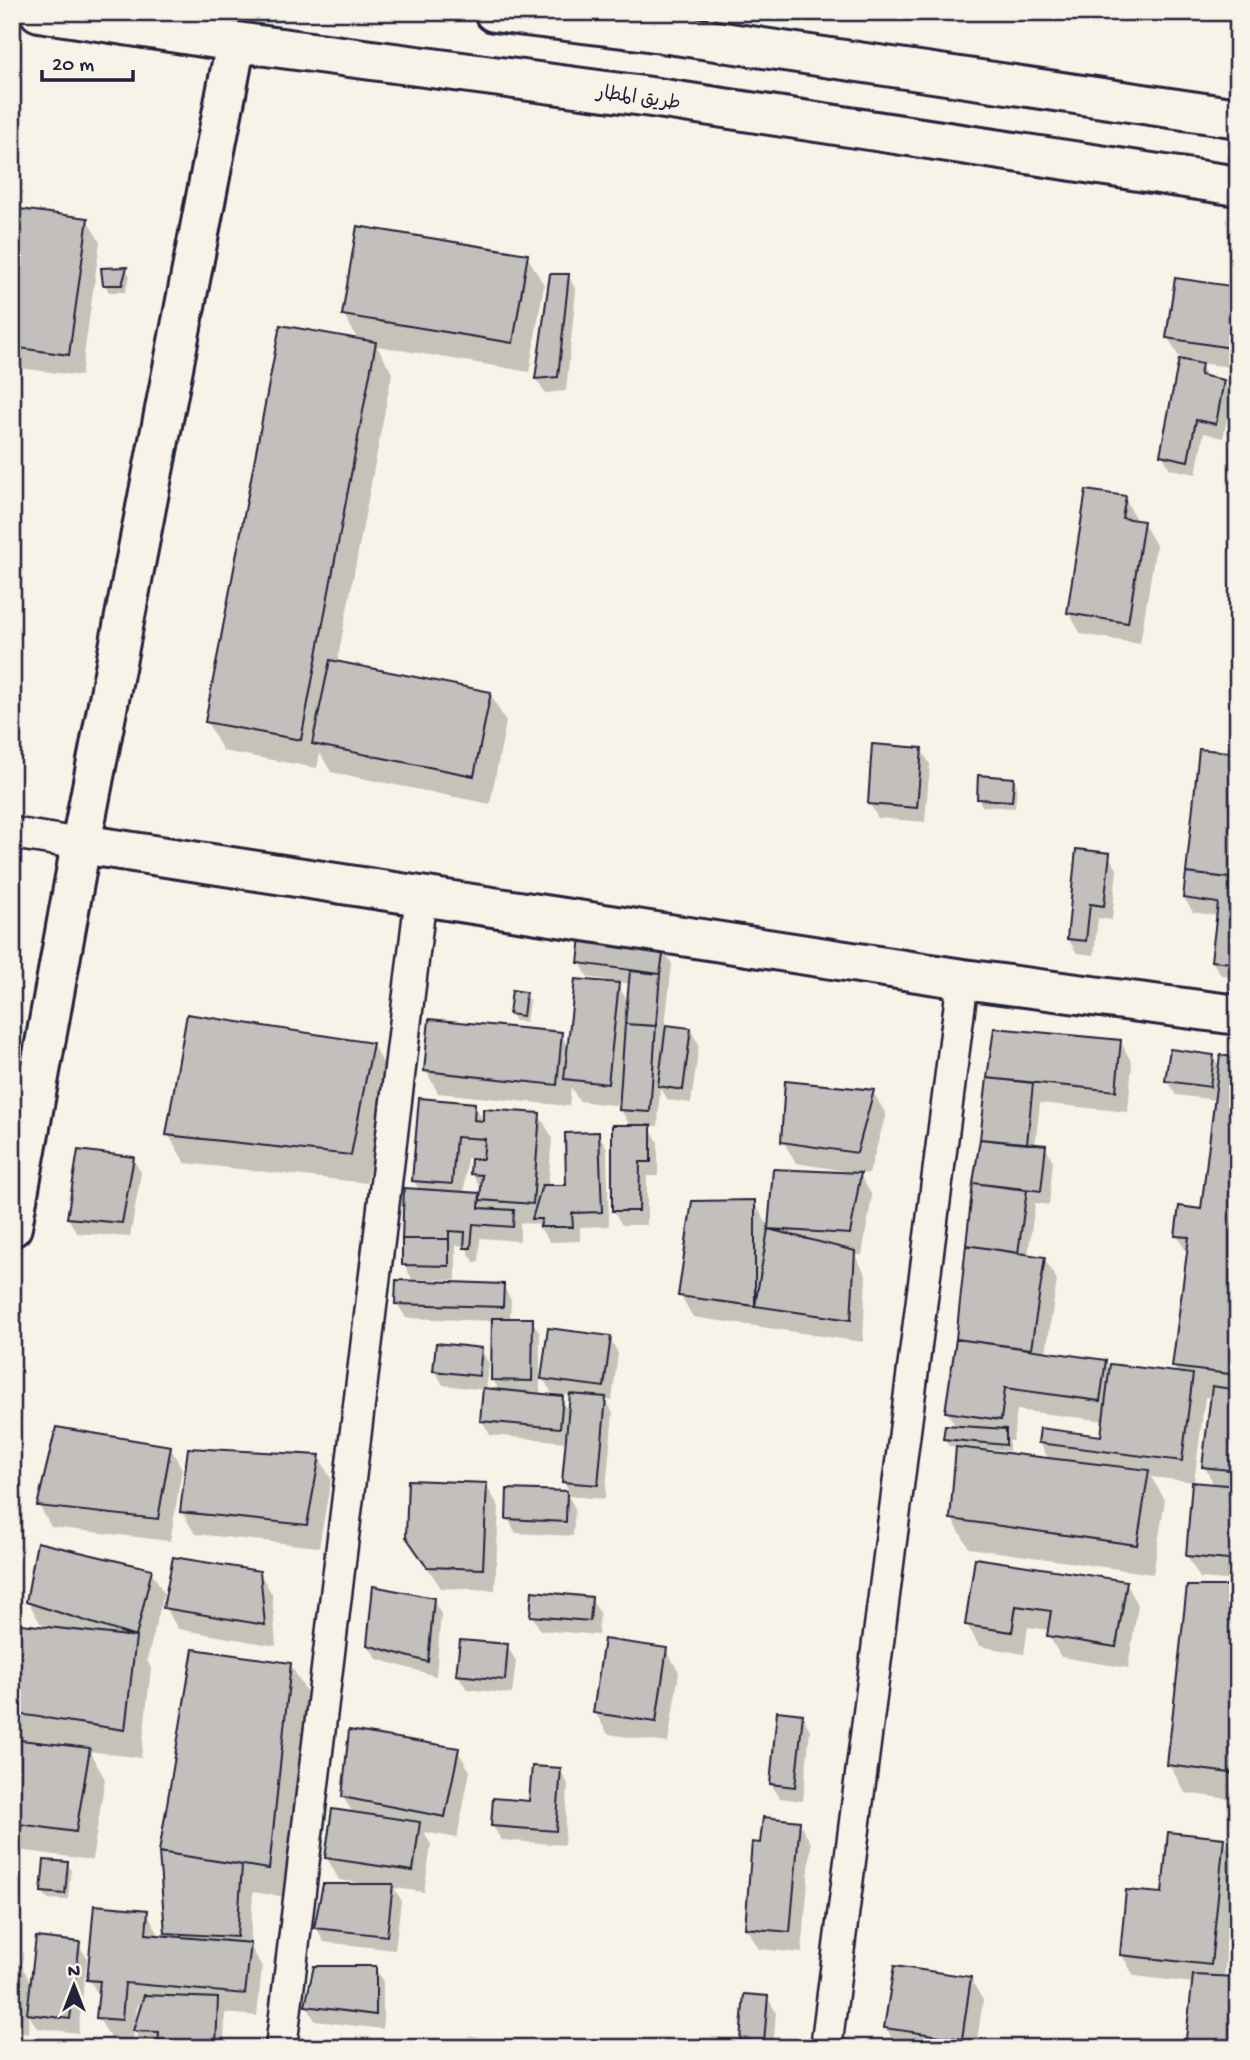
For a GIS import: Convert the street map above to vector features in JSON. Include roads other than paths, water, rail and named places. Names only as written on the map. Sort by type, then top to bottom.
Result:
[{"type":"main road","name":"طريق المطار","points":[[39,12],[236,42],[652,97],[1238,186]]},
{"type":"main road","points":[[494,12],[649,22],[1238,118]]},
{"type":"main road","points":[[12,1227],[81,844],[236,42]]},
{"type":"main road","points":[[81,844],[963,979],[1238,1015]]},
{"type":"street","points":[[12,834],[81,844]]},
{"type":"street","points":[[281,2048],[421,895]]},
{"type":"street","points":[[826,2048],[963,979]]}]
